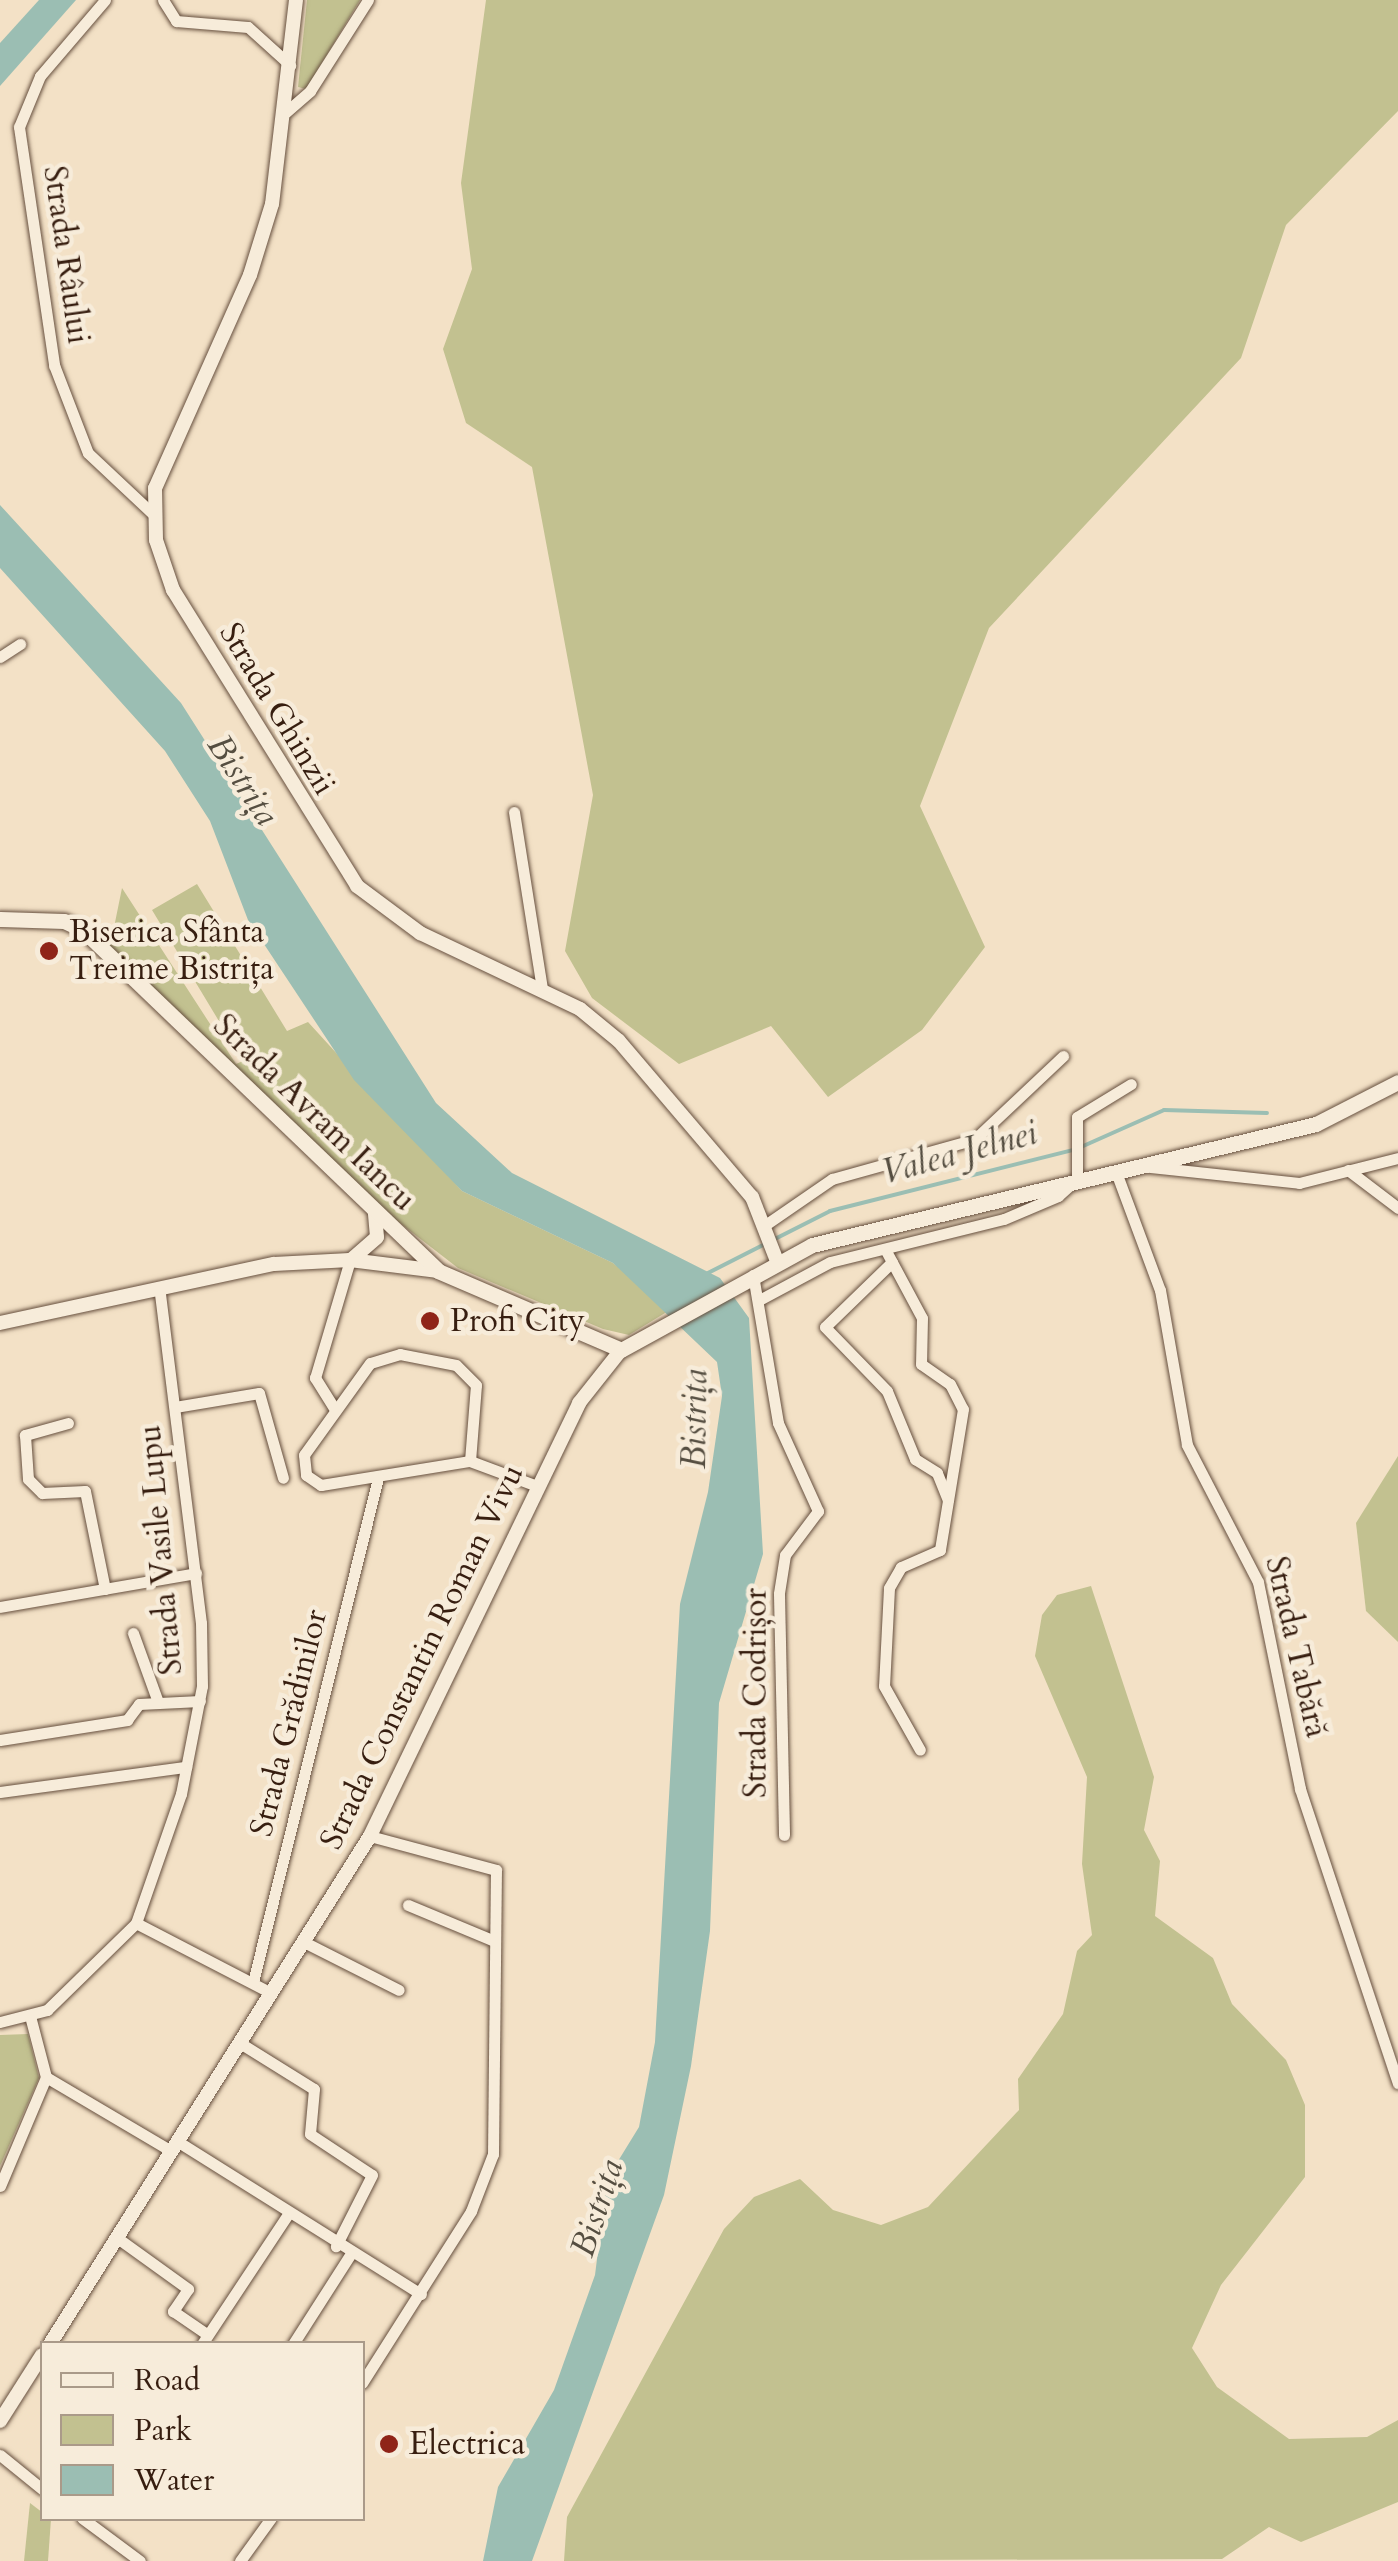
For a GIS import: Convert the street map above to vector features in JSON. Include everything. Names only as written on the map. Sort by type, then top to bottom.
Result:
[{"type":"main road","name":"Strada Avram Iancu","points":[[0,919],[64,920],[83,930],[438,1271]]},
{"type":"main road","points":[[438,1271],[621,1350],[752,1275],[776,1257],[882,1224],[1316,1124],[1398,1082]]},
{"type":"street","name":"Strada Râului","points":[[106,0],[40,76],[19,127],[54,365],[88,454],[152,512]]},
{"type":"street","points":[[162,0],[176,21],[248,28],[290,65]]},
{"type":"street","name":"Strada Ghinzii","points":[[296,0],[286,112],[250,275],[158,474],[152,512],[173,590],[357,886],[420,933],[542,989],[619,1041],[768,1226],[776,1257]]},
{"type":"street","points":[[286,112],[310,91],[368,0]]},
{"type":"street","points":[[0,657],[20,644]]},
{"type":"street","points":[[514,812],[542,989]]},
{"type":"street","points":[[768,1226],[832,1180],[975,1139],[1063,1056]]},
{"type":"street","points":[[760,1299],[809,1270],[1004,1219],[1077,1179],[1073,1132],[1086,1107],[1131,1084]]},
{"type":"street","points":[[1141,1166],[1299,1183],[1398,1158]]},
{"type":"street","points":[[1348,1170],[1398,1208]]},
{"type":"street","name":"Strada Tabără","points":[[1116,1172],[1160,1290],[1186,1445],[1258,1582],[1300,1789],[1398,2083]]},
{"type":"street","points":[[334,1408],[315,1378],[350,1260],[377,1237],[376,1212]]},
{"type":"street","points":[[886,1249],[922,1318],[920,1364],[950,1384],[963,1408],[940,1550],[901,1567],[889,1588],[884,1686],[920,1750]]},
{"type":"street","points":[[0,1324],[159,1288],[350,1260],[438,1271]]},
{"type":"street","points":[[892,1262],[825,1327],[886,1391],[915,1459],[937,1472],[948,1500]]},
{"type":"street","name":"Strada Codrișor","points":[[752,1275],[760,1299],[778,1423],[818,1511],[785,1555],[779,1594],[784,1834]]},
{"type":"street","name":"Strada Vasile Lupu","points":[[30,2020],[86,1980],[136,1923],[186,1767],[200,1701],[196,1574],[159,1288]]},
{"type":"street","name":"Strada Constantin Roman Vivu","points":[[52,2341],[370,1836],[578,1403],[621,1350]]},
{"type":"street","points":[[470,1461],[476,1385],[456,1366],[382,1356],[309,1440],[306,1474],[321,1485],[470,1461],[537,1486]]},
{"type":"street","points":[[175,1407],[265,1397],[282,1478]]},
{"type":"street","points":[[68,1422],[25,1435],[28,1479],[42,1494],[85,1490],[105,1589]]},
{"type":"street","name":"Strada Grădinilor","points":[[253,1982],[378,1478]]},
{"type":"street","points":[[0,1607],[196,1574]]},
{"type":"street","points":[[134,1633],[158,1702]]},
{"type":"street","points":[[0,1740],[127,1720],[136,1705],[200,1701]]},
{"type":"street","points":[[0,1792],[186,1767]]},
{"type":"street","points":[[365,2378],[421,2294],[492,2166],[494,1866],[370,1836]]},
{"type":"street","points":[[408,1905],[492,1940]]},
{"type":"street","points":[[136,1923],[271,1993]]},
{"type":"street","points":[[304,1942],[399,1990]]},
{"type":"street","points":[[0,2022],[30,2020],[46,2078],[0,2186]]},
{"type":"street","points":[[240,2043],[314,2089],[310,2134],[372,2175],[336,2246]]},
{"type":"street","points":[[46,2078],[174,2146],[350,2255],[421,2294]]},
{"type":"street","points":[[116,2236],[188,2290],[173,2311],[205,2339],[288,2214]]},
{"type":"street","points":[[295,2341],[350,2255]]},
{"type":"street","points":[[0,2421],[40,2358]]},
{"type":"street","points":[[0,2455],[40,2487]]},
{"type":"street","points":[[86,2521],[140,2561]]},
{"type":"street","points":[[240,2561],[269,2521]]},
{"type":"green space","points":[[307,0],[360,0],[306,89],[298,87]]},
{"type":"green space","points":[[486,0],[1398,0],[1398,111],[1286,225],[1241,358],[989,628],[920,806],[985,947],[922,1030],[828,1097],[771,1026],[679,1064],[592,998],[565,951],[593,795],[532,467],[466,423],[443,349],[472,269],[461,183]]},
{"type":"green space","points":[[197,884],[287,1031],[308,1022],[462,1191],[613,1263],[670,1310],[629,1335],[603,1329],[458,1268],[396,1220],[110,947],[122,888],[236,1064],[243,1061],[152,910]]},
{"type":"green space","points":[[1398,1456],[1398,1642],[1366,1611],[1356,1523]]},
{"type":"green space","points":[[1091,1586],[1154,1777],[1144,1830],[1160,1861],[1155,1916],[1213,1958],[1232,2004],[1286,2060],[1305,2105],[1305,2177],[1221,2285],[1192,2348],[1217,2387],[1289,2439],[1367,2437],[1398,2420],[1398,2502],[1301,2542],[1269,2527],[1222,2559],[564,2561],[567,2517],[724,2229],[754,2197],[800,2179],[833,2210],[881,2225],[928,2207],[1019,2110],[1018,2079],[1063,2014],[1077,1951],[1092,1935],[1082,1864],[1087,1777],[1035,1656],[1042,1615],[1057,1595]]},
{"type":"green space","points":[[28,2034],[39,2078],[0,2166],[0,2035]]},
{"type":"green space","points":[[30,2503],[40,2511],[40,2521],[51,2521],[48,2561],[24,2561]]},
{"type":"water","points":[[39,0],[76,0],[0,86],[0,43]]},
{"type":"water","points":[[0,505],[181,703],[436,1103],[512,1173],[720,1278],[749,1318],[763,1554],[719,1703],[710,1931],[691,2066],[664,2195],[532,2561],[483,2561],[498,2487],[554,2390],[595,2275],[607,2179],[639,2127],[655,2042],[680,1604],[708,1492],[722,1396],[717,1362],[613,1263],[462,1191],[354,1080],[248,920],[210,821],[165,751],[0,568]]},
{"type":"waterway","points":[[1081,1147],[1164,1110],[1267,1113]]},
{"type":"waterway","name":"Valea Jelnei","points":[[704,1275],[830,1211],[1072,1150]]},
{"type":"place","name":"Biserica Sfânta Treime Bistrița","points":[[49,951]]},
{"type":"place","name":"Profi City","points":[[430,1321]]},
{"type":"place","name":"Electrica","points":[[389,2444]]},
{"type":"water label","name":"Bistrița","points":[[243,780]]},
{"type":"water label","name":"Bistrița","points":[[695,1419]]},
{"type":"water label","name":"Bistrița","points":[[597,2208]]}]
